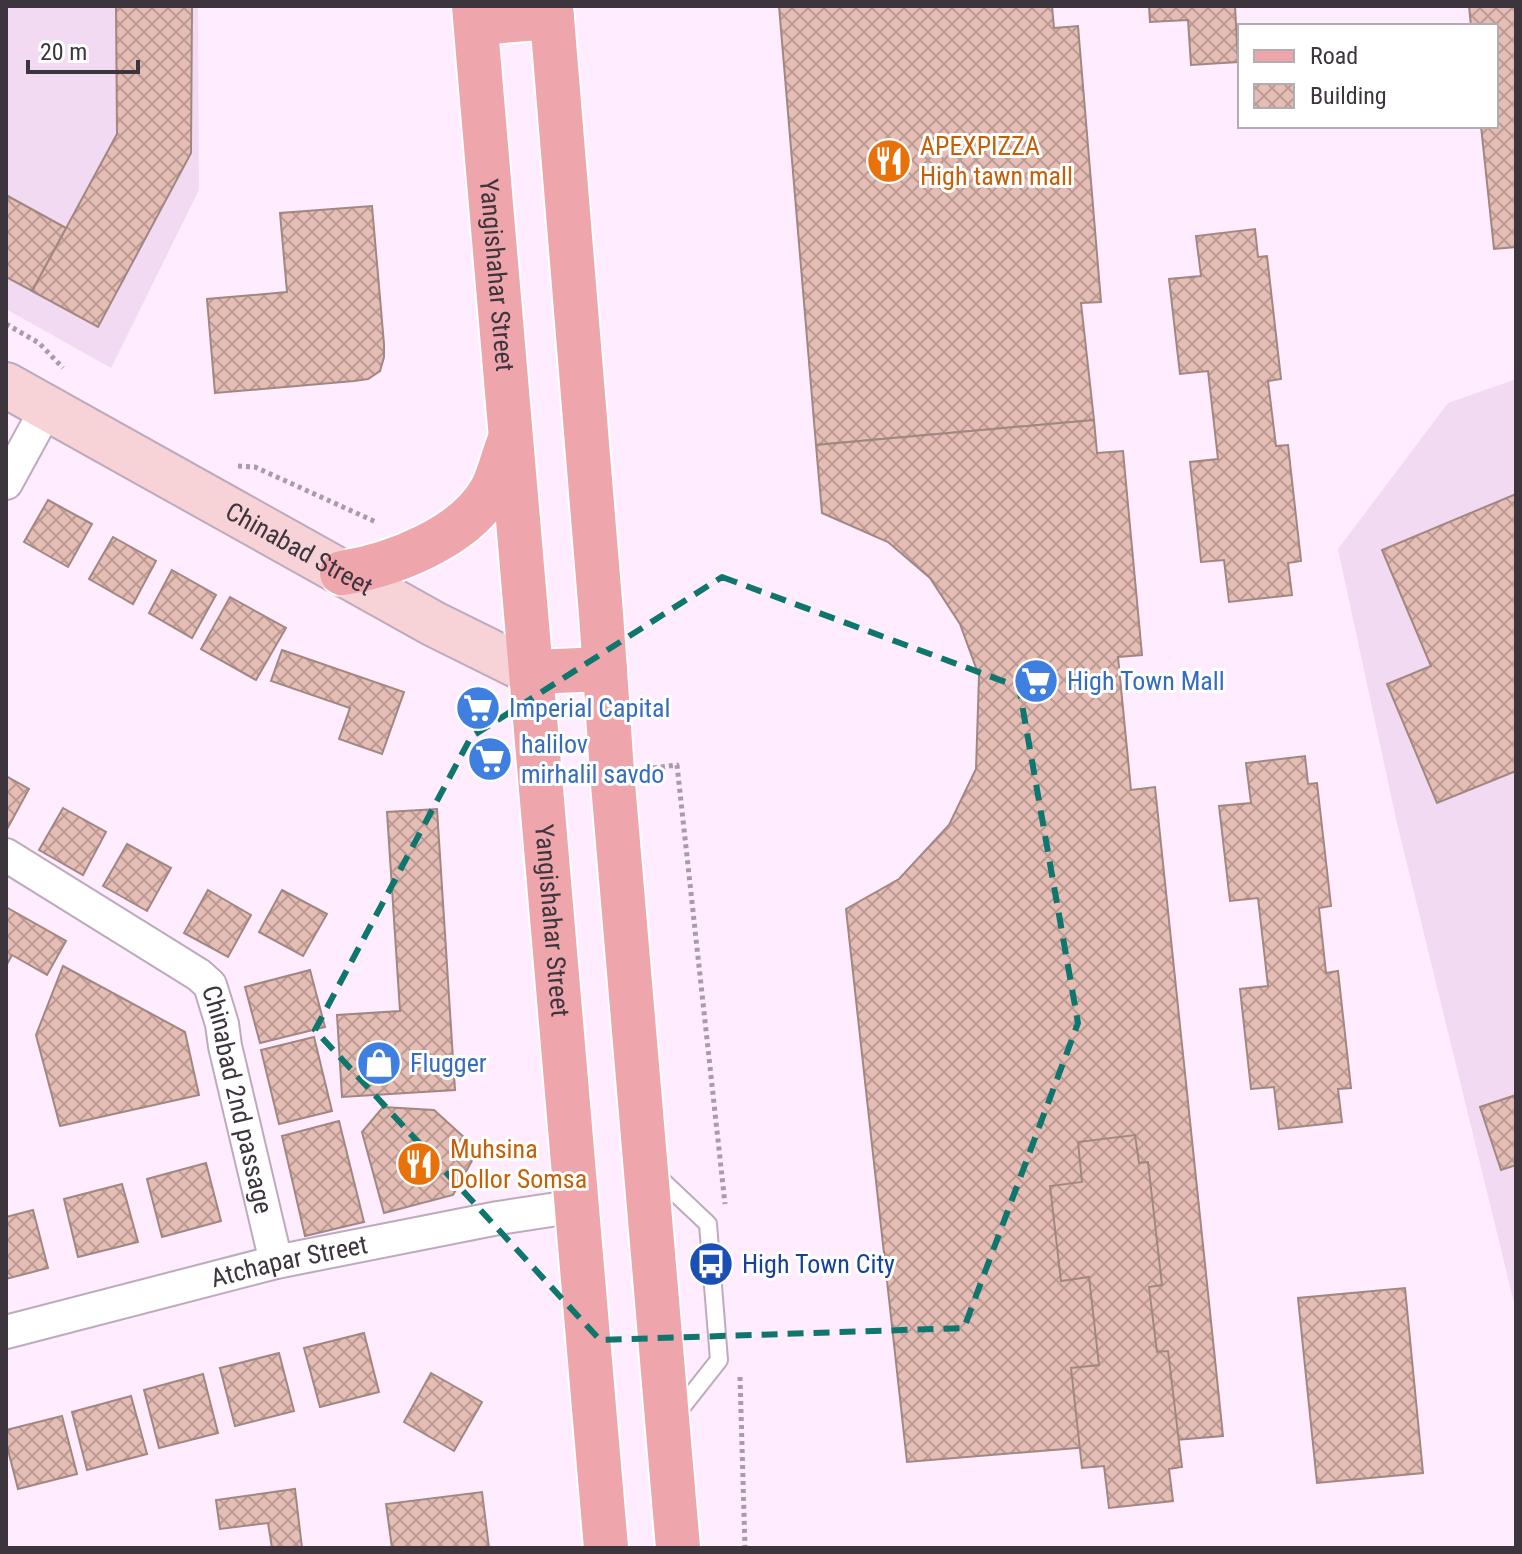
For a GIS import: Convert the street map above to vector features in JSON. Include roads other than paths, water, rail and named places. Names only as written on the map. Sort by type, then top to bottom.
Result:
[{"type":"main road","points":[[475,14],[552,12],[678,1548]]},
{"type":"main road","name":"Yangishahar Street","points":[[475,14],[606,1548]]},
{"type":"main road","name":"Chinabad Street","points":[[6,385],[56,389],[342,573],[457,637],[531,672],[605,669]]},
{"type":"main road","points":[[342,573],[370,569],[396,560],[423,548],[473,515],[491,490],[511,436]]},
{"type":"street","points":[[6,483],[56,389]]},
{"type":"street","name":"Chinabad 2nd passage","points":[[6,855],[199,975],[210,985],[222,1024],[276,1262]]},
{"type":"street","name":"Atchapar Street","points":[[6,1332],[276,1262],[498,1218],[577,1206]]},
{"type":"place","name":"APEXPIZZA High tawn mall","points":[[889,161]]},
{"type":"place","name":"High Town Mall","points":[[1036,681]]},
{"type":"place","name":"Imperial Capital","points":[[478,708]]},
{"type":"place","name":"halilov mirhalil savdo","points":[[490,759]]},
{"type":"place","name":"Flugger","points":[[379,1063]]},
{"type":"place","name":"Muhsina Dollor Somsa","points":[[419,1164]]},
{"type":"place","name":"High Town City","points":[[711,1264]]}]
